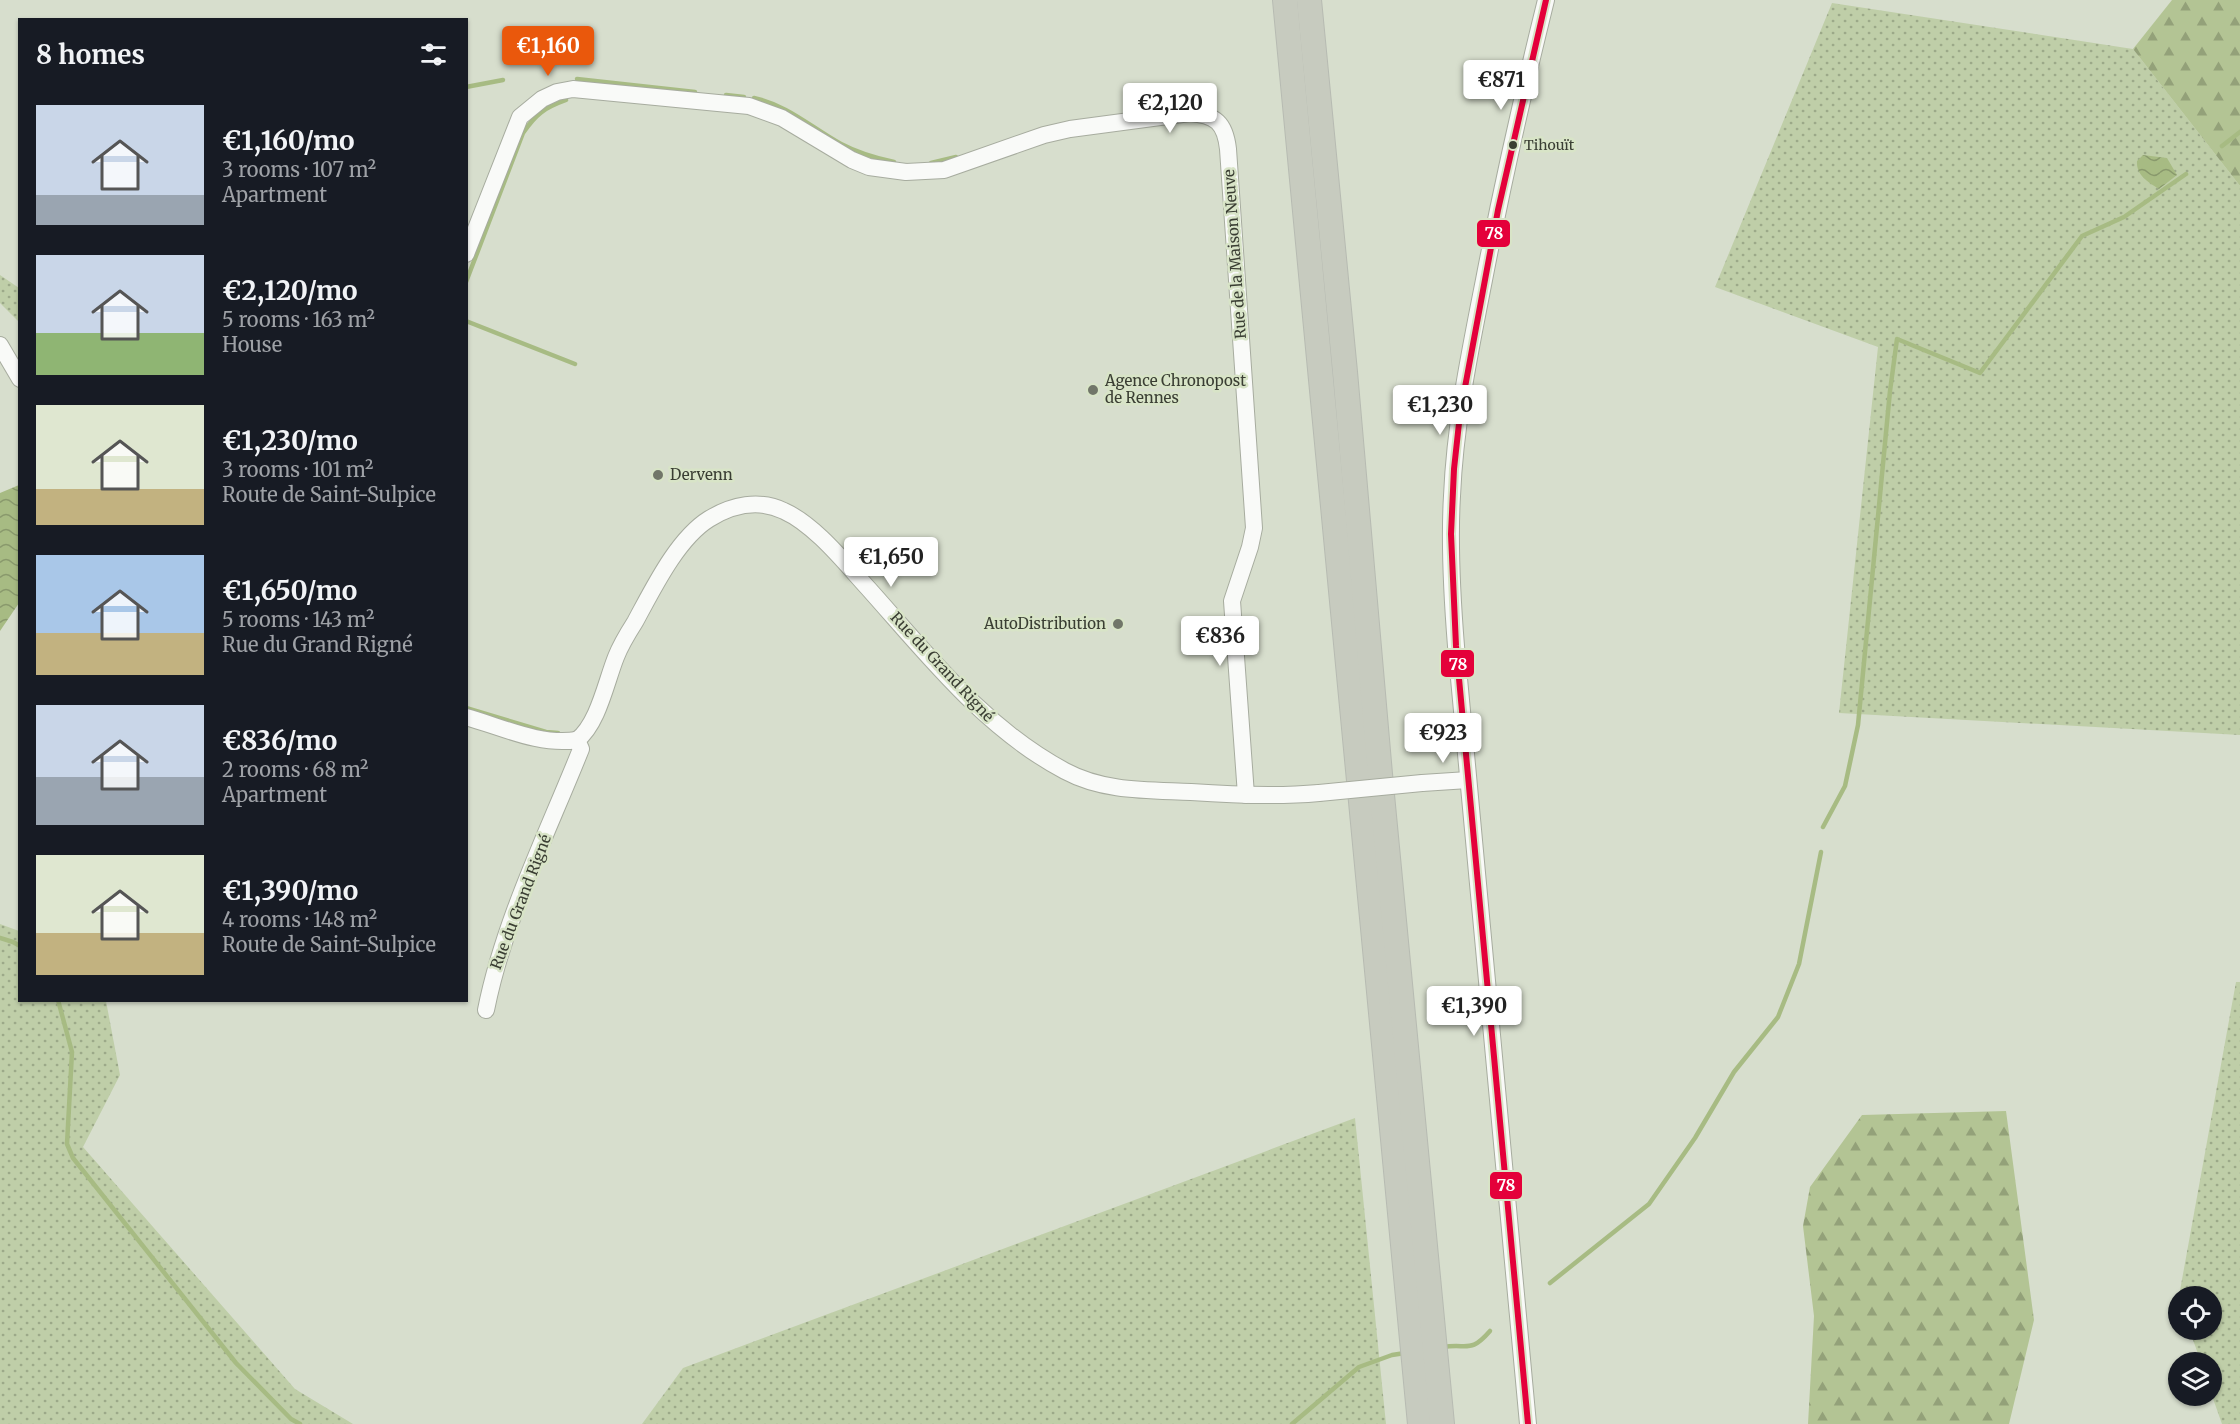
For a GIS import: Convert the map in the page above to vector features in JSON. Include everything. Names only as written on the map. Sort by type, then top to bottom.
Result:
[{"type":"highway","points":[[1285,0],[1424,1352],[1442,1424]]},
{"type":"highway","points":[[1309,0],[1345,372],[1380,774],[1424,1352],[1420,1424]]},
{"type":"street","points":[[1528,1424],[1451,583],[1452,495],[1460,415],[1471,344],[1516,120],[1546,0]]},
{"type":"street","name":"Rue de la Maison Neuve","points":[[468,249],[520,117],[542,99],[557,92],[573,89],[749,106],[782,118],[852,160],[869,167],[906,172],[944,170],[1044,135],[1070,129],[1190,113],[1202,114],[1218,121],[1224,131],[1228,149],[1254,528],[1232,601],[1246,795]]},
{"type":"street","points":[[0,345],[18,371]]},
{"type":"street","name":"Rue du Grand Rigné","points":[[486,1010],[493,975],[512,922],[581,749],[577,740],[586,733],[593,720],[622,645],[648,598],[691,532],[720,513],[735,507],[762,504],[784,511],[808,527],[846,564],[960,691],[989,719],[1036,754],[1088,782],[1116,788],[1246,795],[1319,793],[1468,780]]},
{"type":"street","points":[[468,718],[544,740],[559,743],[577,740]]},
{"type":"shaded area","points":[[1832,3],[2133,49],[2240,186],[2240,735],[1839,713],[1878,347],[1715,287]]},
{"type":"shaded area","points":[[0,275],[18,287],[18,321],[0,303]]},
{"type":"shaded area","points":[[0,924],[18,931],[18,1002],[106,1002],[120,1075],[83,1147],[295,1389],[353,1424],[0,1424]]},
{"type":"shaded area","points":[[2236,982],[2240,982],[2240,1424],[2222,1424],[2216,1406],[2222,1406],[2222,1352],[2197,1352],[2193,1340],[2222,1340],[2222,1286],[2181,1286]]},
{"type":"shaded area","points":[[1355,1118],[1386,1424],[642,1424],[683,1368]]},
{"type":"green space","points":[[2172,0],[2240,0],[2240,186],[2133,49]]},
{"type":"green space","points":[[2006,1111],[2034,1320],[2009,1424],[1808,1424],[1814,1316],[1803,1226],[1810,1187],[1862,1115]]},
{"type":"water","points":[[2143,155],[2167,158],[2177,175],[2159,189],[2143,178],[2138,170],[2137,161]]},
{"type":"water","points":[[18,485],[18,604],[0,631],[0,493]]},
{"type":"waterway","points":[[577,79],[695,92]]},
{"type":"waterway","points":[[468,87],[503,80]]},
{"type":"waterway","points":[[726,95],[744,97]]},
{"type":"waterway","points":[[754,98],[788,111],[847,147],[894,162]]},
{"type":"waterway","points":[[468,277],[523,133],[541,112],[566,100]]},
{"type":"waterway","points":[[2222,146],[2240,132]]},
{"type":"waterway","points":[[931,163],[956,157]]},
{"type":"waterway","points":[[1823,827],[1845,786],[1858,725],[1897,339],[1980,373],[2082,236],[2124,217],[2186,174]]},
{"type":"waterway","points":[[468,322],[575,364]]},
{"type":"waterway","points":[[468,709],[546,732],[558,733]]},
{"type":"waterway","points":[[1550,1283],[1649,1204],[1695,1138],[1734,1072],[1778,1017],[1799,964],[1821,852]]},
{"type":"waterway","points":[[0,938],[18,945]]},
{"type":"waterway","points":[[59,1002],[72,1052],[67,1144],[73,1158],[236,1363],[291,1419],[300,1424]]},
{"type":"waterway","points":[[1443,1347],[1473,1345],[1490,1331]]},
{"type":"waterway","points":[[1292,1424],[1359,1367],[1392,1355],[1405,1353]]},
{"type":"transit line","name":"78","points":[[1528,1424],[1456,646],[1451,534],[1454,469],[1460,414],[1498,210],[1546,0]]},
{"type":"place","name":"Tihouït","points":[[1513,145]]},
{"type":"place","name":"Agence Chronopost de Rennes","points":[[1093,390]]},
{"type":"place","name":"Dervenn","points":[[658,475]]},
{"type":"place","name":"AutoDistribution","points":[[1118,624]]}]
